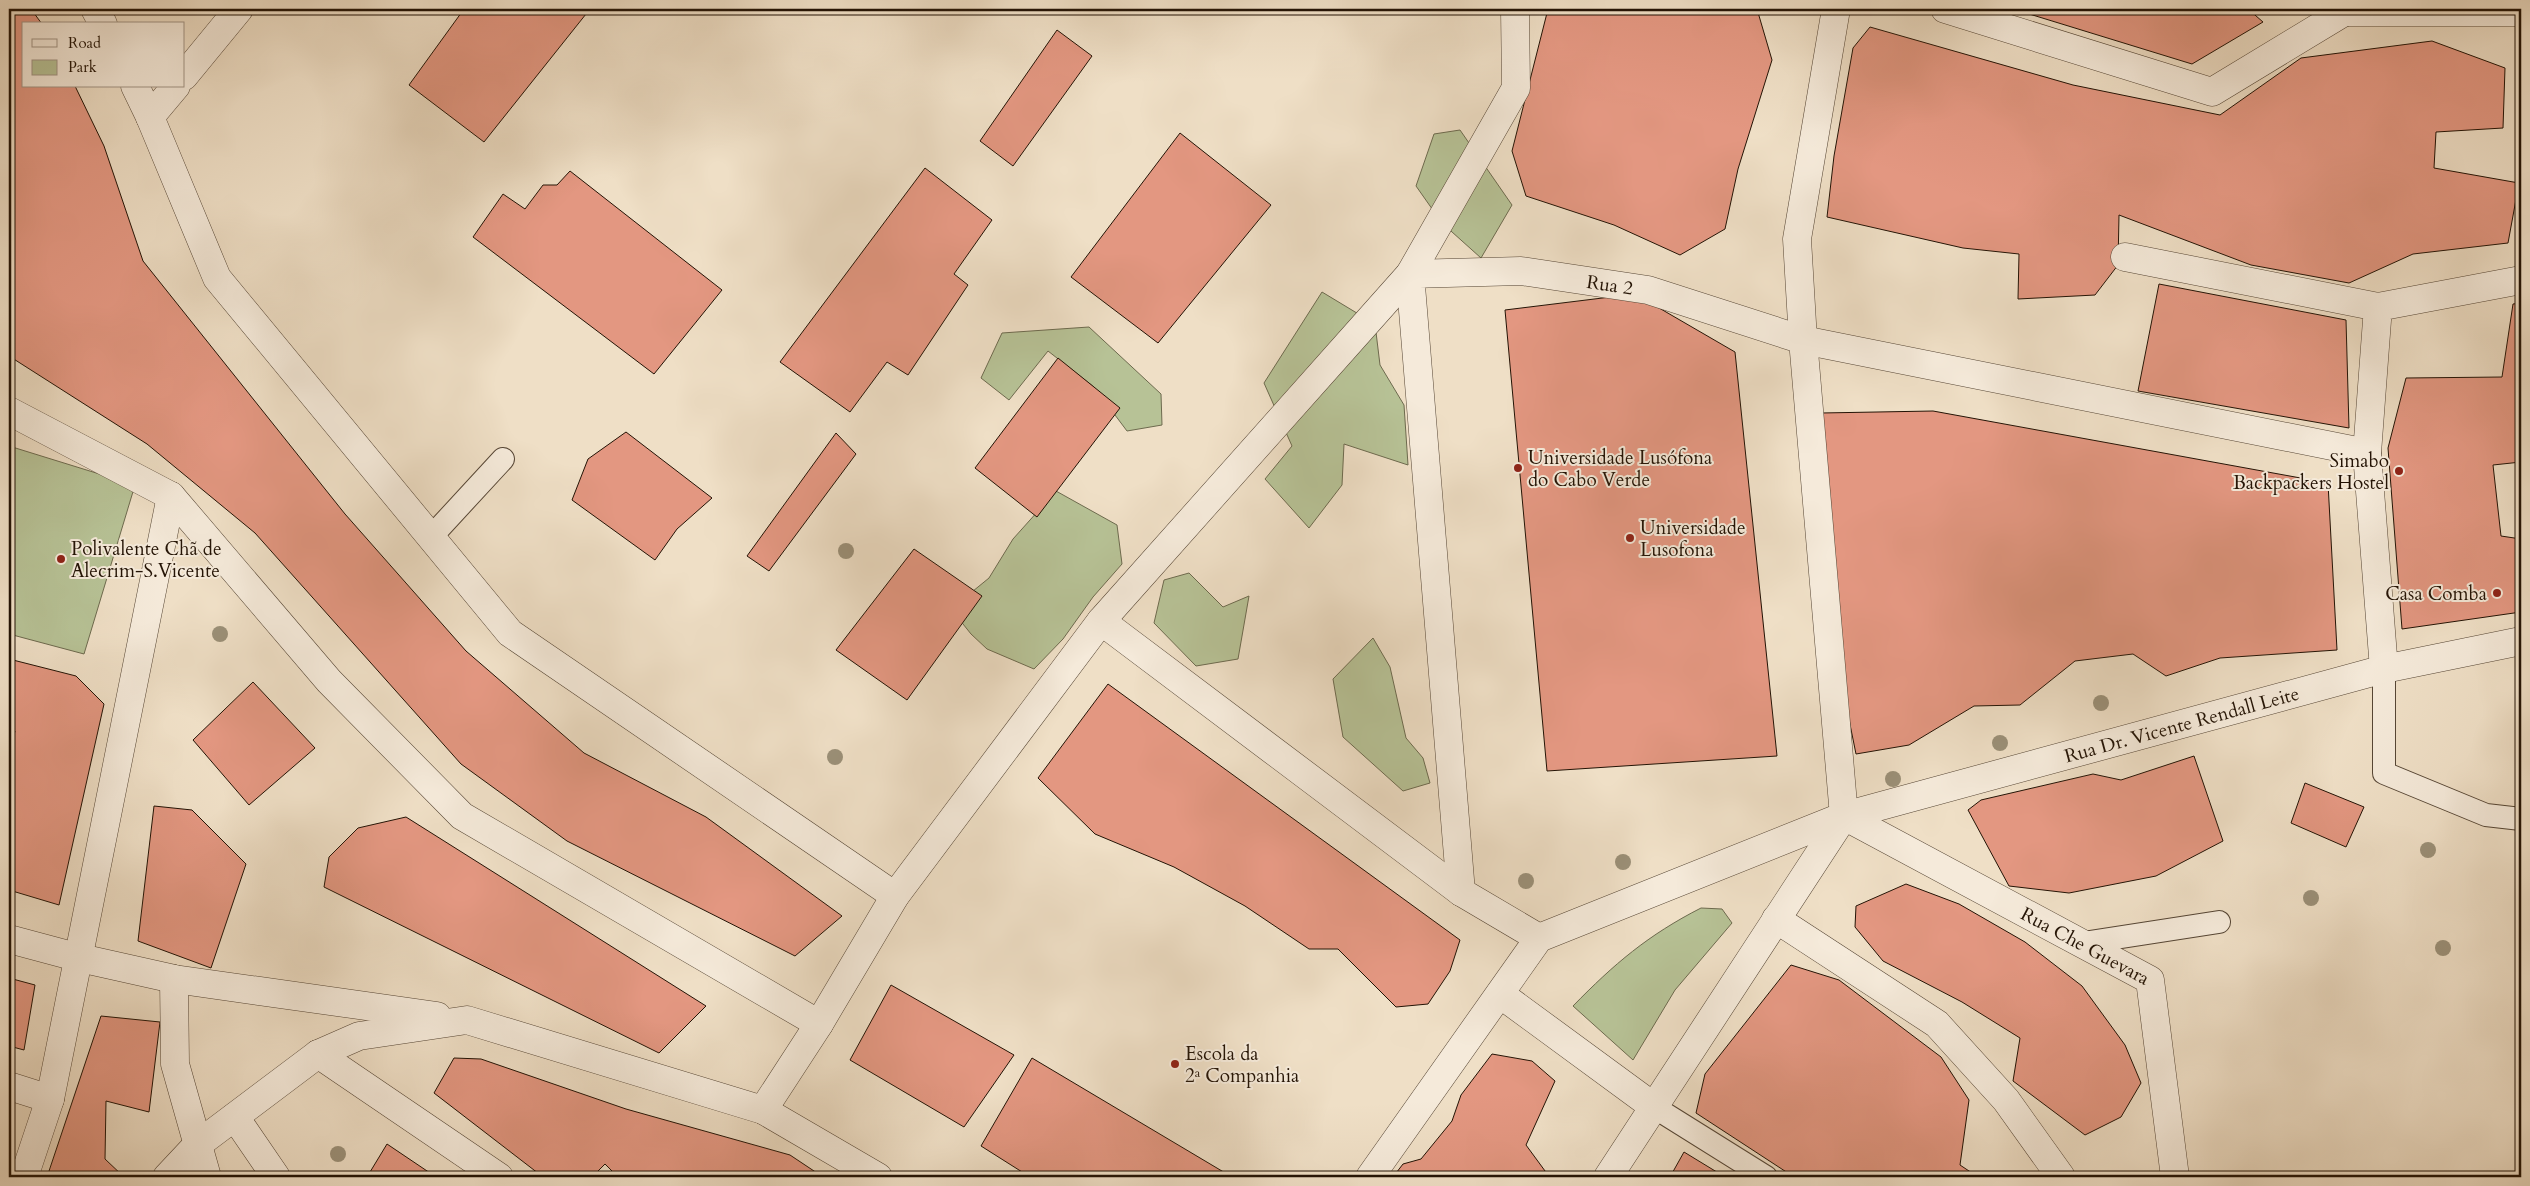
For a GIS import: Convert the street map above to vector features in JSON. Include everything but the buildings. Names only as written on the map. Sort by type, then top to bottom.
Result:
[{"type":"street","points":[[96,9],[102,22]]},
{"type":"street","points":[[185,75],[239,9]]},
{"type":"street","points":[[763,1110],[819,1024],[895,896],[1101,621],[1410,274],[1516,88],[1515,9]]},
{"type":"street","points":[[1608,1177],[1844,816],[1803,340],[1797,239],[1836,9]]},
{"type":"street","points":[[1945,9],[2212,92],[2339,10],[2521,12]]},
{"type":"street","points":[[136,88],[150,117],[217,278],[510,633],[895,896]]},
{"type":"street","points":[[150,117],[174,88]]},
{"type":"street","points":[[2125,257],[2378,307],[2521,280]]},
{"type":"street","name":"Rua 2","points":[[1410,274],[1521,271],[1648,290],[1803,340],[2367,453]]},
{"type":"street","points":[[1410,274],[1461,892]]},
{"type":"street","points":[[2378,307],[2367,453],[2384,669]]},
{"type":"street","points":[[9,411],[171,496],[329,681],[462,816],[819,1024]]},
{"type":"street","points":[[24,1177],[50,1099],[80,958],[171,496]]},
{"type":"street","points":[[1101,621],[1461,892],[1539,938],[1370,1177]]},
{"type":"street","name":"Rua Dr. Vicente Rendall Leite","points":[[1539,938],[1844,816],[2384,669],[2521,641]]},
{"type":"street","name":"Rua Che Guevara","points":[[1844,816],[2150,980],[2175,1177]]},
{"type":"street","points":[[1776,919],[1937,1024],[2006,1100],[2061,1177]]},
{"type":"street","points":[[9,939],[80,958],[174,978],[467,1020],[763,1110],[878,1177]]},
{"type":"street","points":[[174,978],[175,1064],[207,1177]]},
{"type":"street","points":[[1500,994],[1654,1107]]},
{"type":"street","points":[[167,1177],[197,1145],[318,1054],[359,1036],[467,1020]]},
{"type":"street","points":[[318,1054],[499,1177]]},
{"type":"street","points":[[9,1086],[50,1099]]},
{"type":"street","points":[[235,1117],[276,1177]]},
{"type":"lane","points":[[431,537],[503,459]]},
{"type":"lane","points":[[2384,669],[2384,773],[2486,815],[2521,819]]},
{"type":"lane","points":[[2083,943],[2219,922]]},
{"type":"lane","points":[[1654,1107],[1766,1177]]},
{"type":"green space","points":[[1460,130],[1512,205],[1481,258],[1442,223],[1416,186],[1434,134]]},
{"type":"green space","points":[[1322,292],[1375,324],[1380,365],[1404,405],[1408,465],[1344,444],[1342,485],[1309,528],[1265,479],[1292,446],[1264,383]]},
{"type":"green space","points":[[1089,327],[1161,394],[1162,425],[1127,431],[1094,387],[1048,351],[1009,400],[981,378],[1002,333]]},
{"type":"green space","name":"Polivalente Chã de Alecrim-S.Vicente","points":[[9,446],[135,485],[84,654],[9,634]]},
{"type":"green space","points":[[1056,491],[1117,525],[1122,564],[1093,597],[1063,639],[1034,669],[987,649],[971,634],[951,609],[989,578],[1013,539]]},
{"type":"green space","points":[[1189,573],[1223,607],[1249,596],[1238,659],[1196,666],[1154,623],[1164,580]]},
{"type":"green space","points":[[1373,638],[1390,667],[1406,738],[1423,758],[1430,783],[1403,791],[1343,737],[1333,679]]},
{"type":"green space","points":[[1701,908],[1722,909],[1732,923],[1675,990],[1633,1060],[1573,1006],[1632,951],[1664,929]]},
{"type":"place","name":"Universidade Lusófona do Cabo Verde","points":[[1518,468]]},
{"type":"place","name":"Simabo Backpackers Hostel","points":[[2399,471]]},
{"type":"place","name":"Universidade Lusofona","points":[[1630,538]]},
{"type":"place","name":"Polivalente Chã de Alecrim-S.Vicente","points":[[61,559]]},
{"type":"place","name":"Casa Comba","points":[[2497,593]]},
{"type":"place","name":"Escola da 2ª Companhia","points":[[1175,1064]]}]
